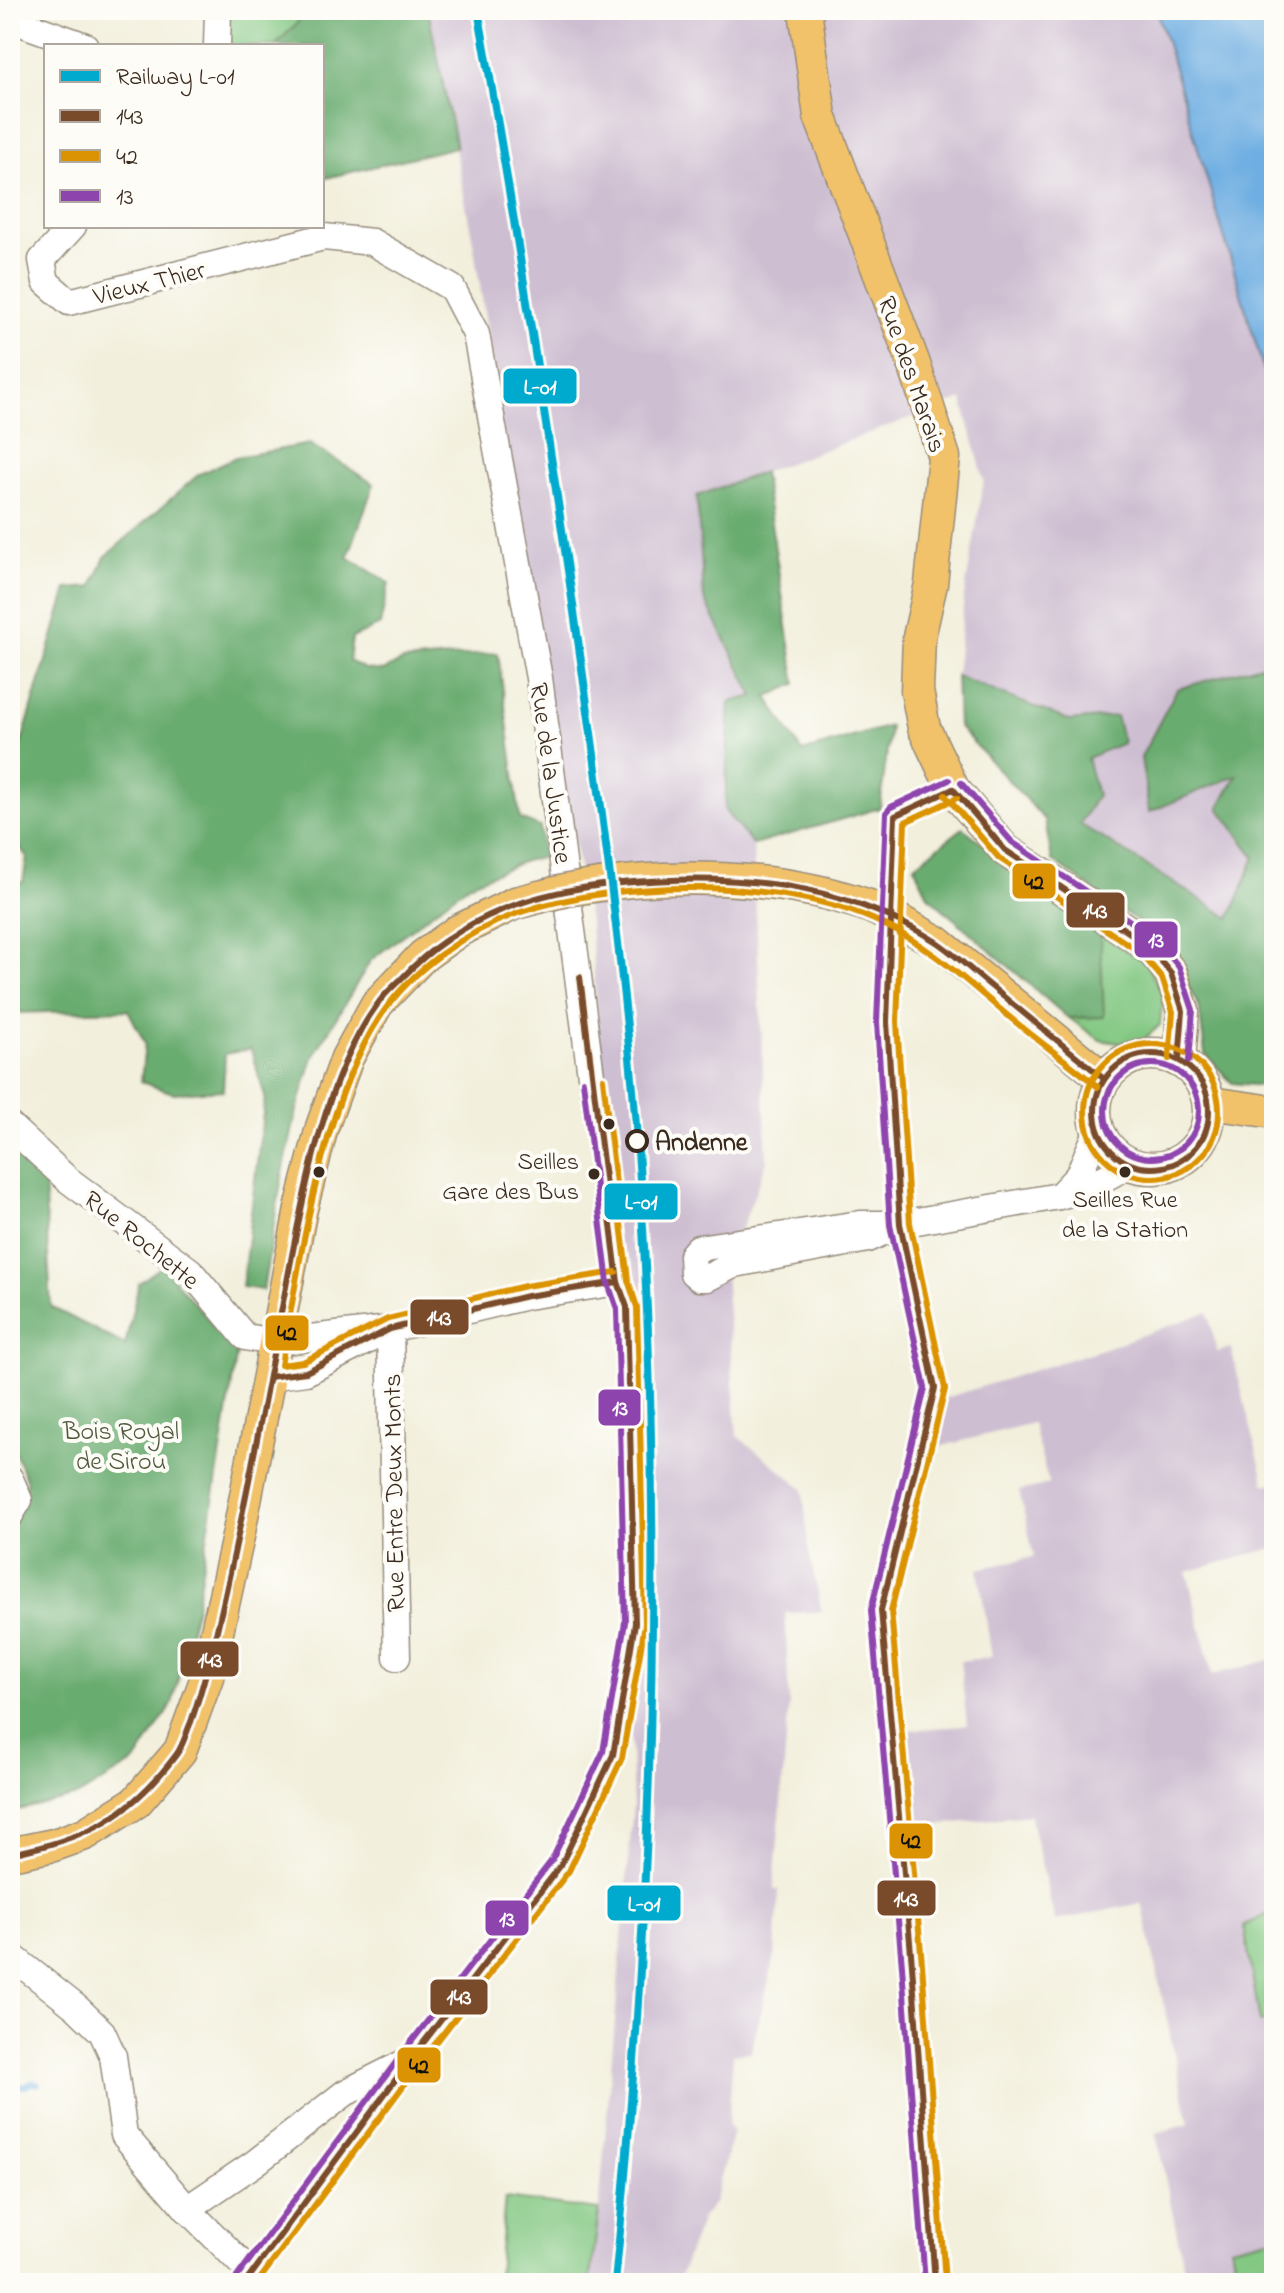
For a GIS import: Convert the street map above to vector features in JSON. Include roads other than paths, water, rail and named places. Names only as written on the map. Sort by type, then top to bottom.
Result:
[{"type":"main road","name":"Rue des Marais","points":[[805,10],[820,116],[914,364],[944,457],[931,584],[919,637],[917,691],[924,728],[953,789],[1005,850],[1148,945],[1171,973],[1183,1011],[1179,1060]]},
{"type":"main road","points":[[10,1854],[54,1845],[85,1834],[136,1802],[180,1751],[207,1677],[301,1209],[322,1127],[347,1058],[377,1004],[423,956],[458,931],[515,903],[581,887],[654,880],[744,879],[807,888],[868,906],[937,942],[1104,1079]]},
{"type":"main road","points":[[1152,1053],[1179,1060],[1200,1078],[1210,1103],[1208,1126],[1203,1137],[1180,1162],[1158,1168],[1131,1164],[1111,1151],[1098,1130],[1095,1104],[1104,1079],[1125,1060],[1152,1053]]},
{"type":"main road","points":[[1210,1103],[1274,1112]]},
{"type":"street","points":[[217,44],[218,10]]},
{"type":"street","points":[[10,19],[79,44]]},
{"type":"street","name":"Vieux Thier","points":[[71,228],[42,260],[46,282],[69,302],[324,237]]},
{"type":"street","name":"Rue de la Justice","points":[[10,1955],[102,2032],[113,2056],[124,2135],[248,2278],[410,2060],[561,1865],[613,1755],[635,1623],[627,1307],[618,1282],[539,678],[476,334],[452,288],[372,242],[324,237]]},
{"type":"street","points":[[935,2283],[881,1610],[935,1388],[900,1224],[887,1022],[895,816],[953,789]]},
{"type":"street","name":"Rue Rochette","points":[[10,1126],[67,1179],[190,1271],[245,1337],[274,1342]]},
{"type":"street","points":[[1059,1196],[1078,1176],[1098,1130]]},
{"type":"street","points":[[900,1224],[868,1239],[735,1264],[707,1278],[699,1278],[693,1273],[692,1255],[698,1248],[860,1224],[900,1224],[1059,1196],[1082,1190],[1131,1164]]},
{"type":"street","points":[[274,1342],[390,1329],[527,1296],[618,1282]]},
{"type":"street","points":[[269,1377],[306,1372],[390,1329]]},
{"type":"street","name":"Rue Entre Deux Monts","points":[[390,1329],[397,1657]]},
{"type":"street","points":[[10,1479],[19,1500],[10,1515]]},
{"type":"street","name":"Rue de la Justice","points":[[187,2209],[255,2163],[345,2093],[410,2060]]},
{"type":"water","points":[[1156,10],[1274,10],[1274,405],[1164,34]]},
{"type":"waterway","points":[[10,2086],[38,2084]]},
{"type":"rail line","name":"L-01","points":[[478,10],[537,364],[592,739],[631,1065],[643,1228],[652,1492],[650,1756],[637,2020],[615,2283]]},
{"type":"place","name":"Andenne","points":[[637,1141]]},
{"type":"place","name":"Seilles Rue de la Station","points":[[1125,1172]]},
{"type":"place","name":"Seilles Gare des Bus","points":[[594,1174]]},
{"type":"park label","name":"Bois Royal de Sirou","points":[[121,1445]]}]
